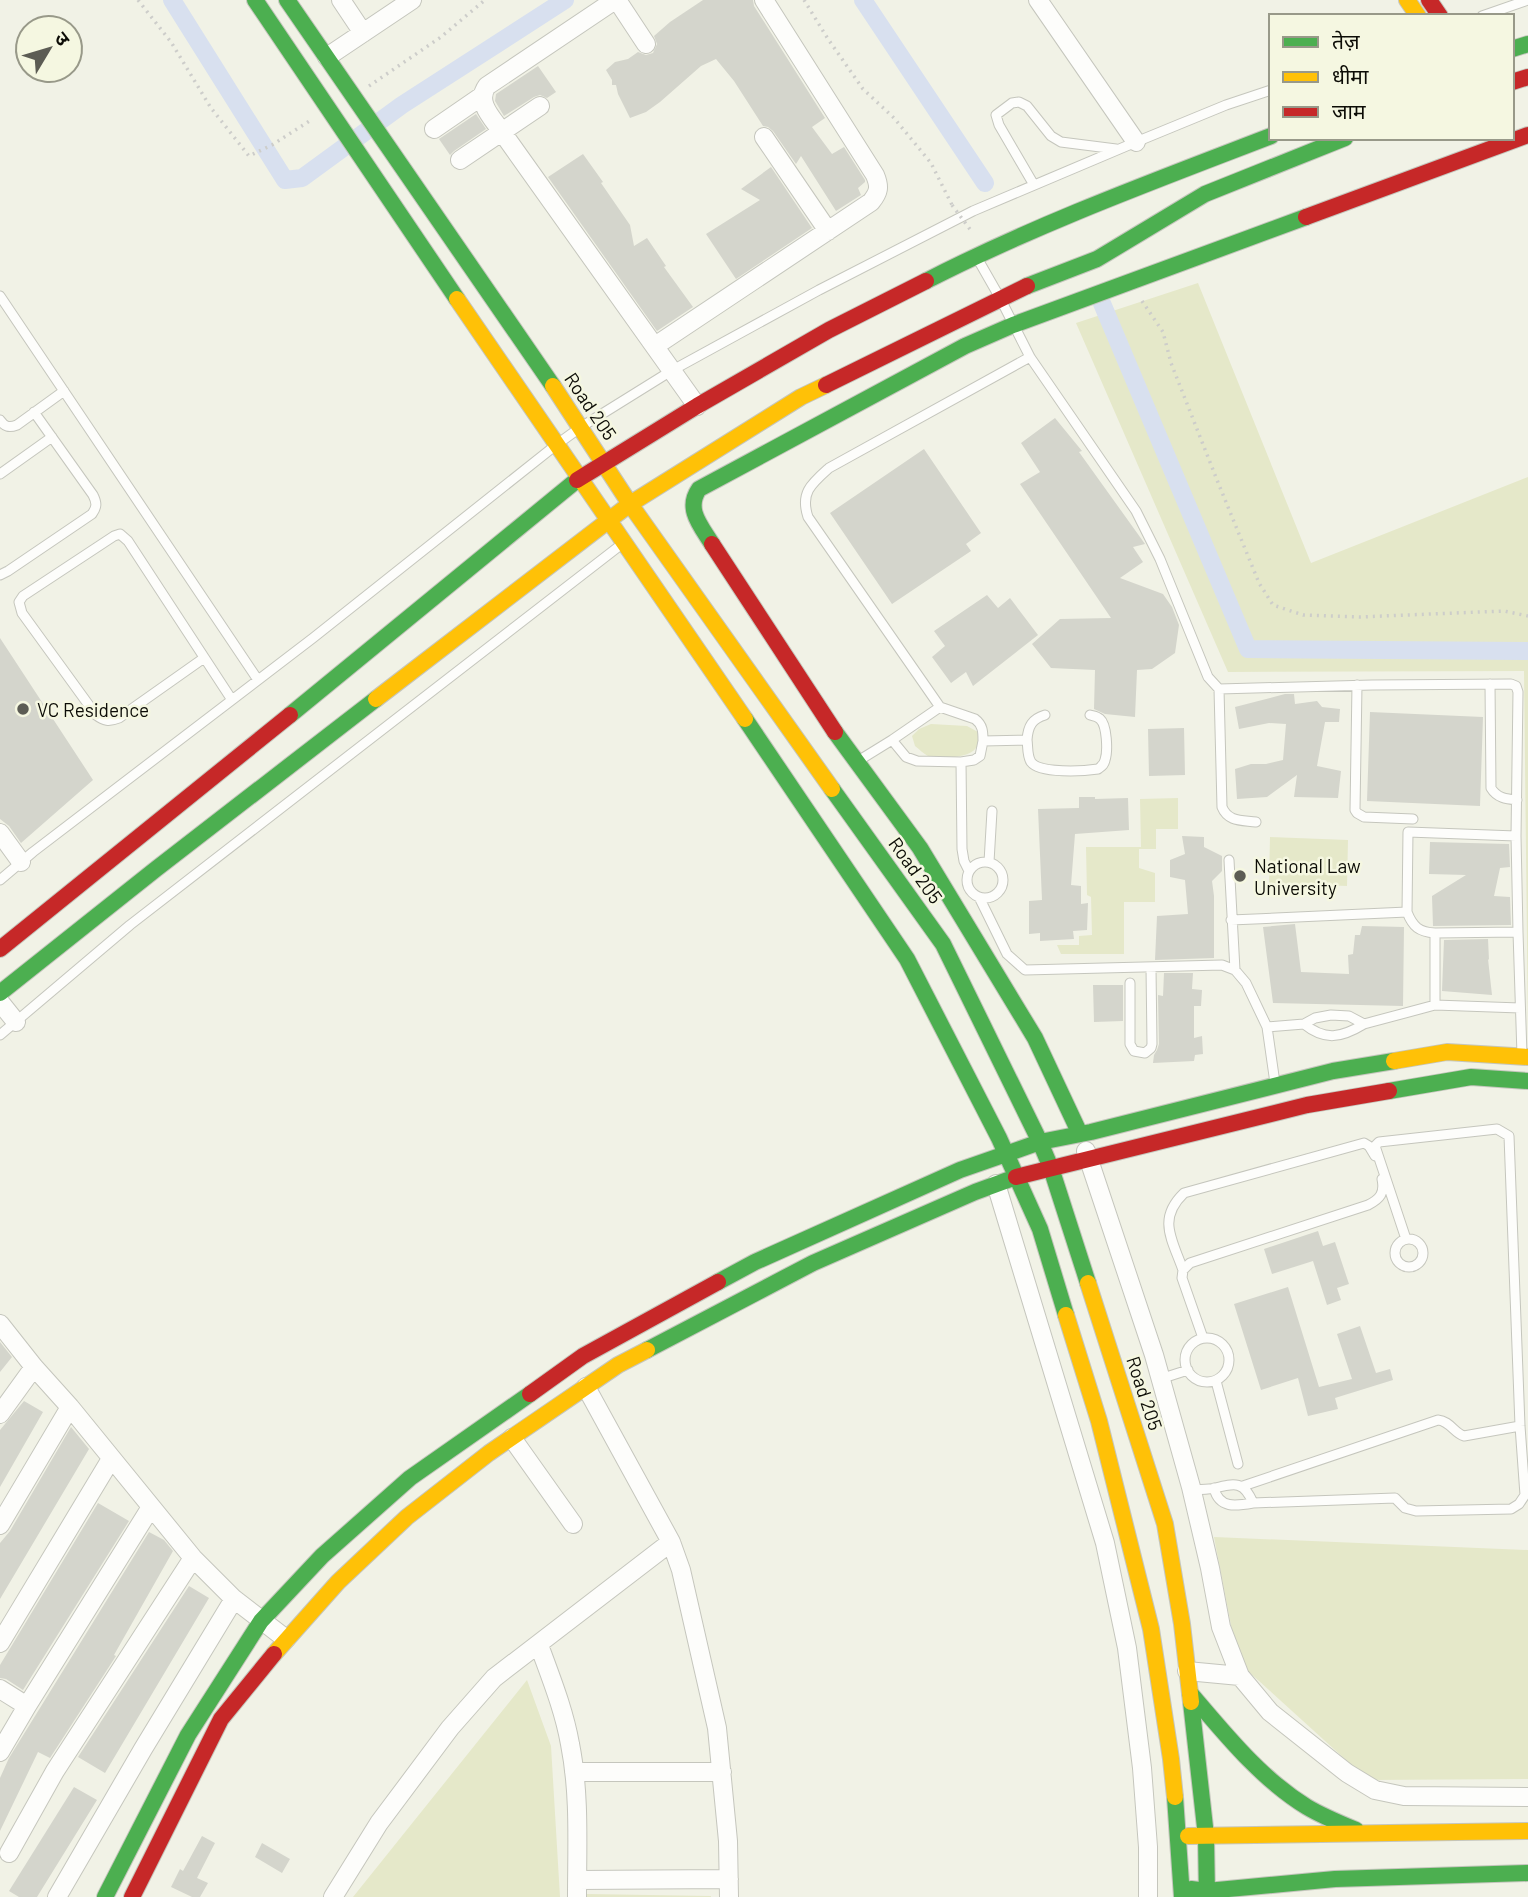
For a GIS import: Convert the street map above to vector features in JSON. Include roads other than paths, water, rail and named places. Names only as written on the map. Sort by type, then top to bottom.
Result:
[{"type":"street","points":[[255,0],[907,959],[1007,1154],[1040,1229],[1099,1421],[1148,1616],[1171,1759],[1180,1836],[1182,1893],[1207,1894],[1335,1879],[1528,1873]]},
{"type":"street","name":"Road 205","points":[[287,0],[581,427],[630,504],[943,944],[1040,1142],[1051,1168],[1165,1524],[1190,1693],[1206,1836],[1207,1894]]},
{"type":"street","points":[[341,0],[363,33]]},
{"type":"street","points":[[327,57],[412,0]]},
{"type":"street","points":[[434,129],[482,96],[487,86],[616,0],[646,44]]},
{"type":"street","points":[[655,346],[871,202],[878,192],[879,184],[764,0]]},
{"type":"street","points":[[1038,0],[1136,142]]},
{"type":"street","points":[[482,96],[483,103],[502,132],[697,406]]},
{"type":"street","points":[[460,160],[540,106]]},
{"type":"street","points":[[1528,135],[1013,325],[965,346],[698,489],[693,496],[692,507],[697,520],[856,762],[920,848],[1034,1038],[1057,1082],[1089,1160],[1160,1379],[1192,1490],[1221,1627],[1240,1676],[1270,1712],[1346,1773],[1375,1790],[1404,1796],[1528,1797]]},
{"type":"street","points":[[764,137],[828,230]]},
{"type":"street","points":[[0,949],[579,479],[697,406],[830,330],[980,253],[1067,215],[1269,137]]},
{"type":"street","points":[[0,993],[156,869],[630,504],[802,397],[1000,298],[1097,259],[1205,194],[1340,140]]},
{"type":"street","points":[[0,834],[21,862]]},
{"type":"street","points":[[0,1002],[16,1022]]},
{"type":"street","points":[[105,1897],[188,1735],[261,1621],[321,1556],[410,1478],[583,1356],[755,1262],[960,1170],[1040,1142],[1080,1135],[1333,1071],[1447,1052],[1525,1056]]},
{"type":"street","points":[[132,1897],[221,1719],[286,1639],[338,1582],[407,1517],[512,1438],[618,1365],[813,1263],[1017,1177],[1307,1105],[1471,1077],[1528,1081]]},
{"type":"street","points":[[996,1184],[1097,1516],[1127,1648],[1142,1768],[1148,1847],[1148,1897]]},
{"type":"street","points":[[0,1324],[193,1558],[234,1599],[286,1639]]},
{"type":"street","points":[[0,1414],[34,1367]]},
{"type":"street","points":[[539,1646],[558,1695],[570,1744],[577,1796],[577,1888],[729,1888],[728,1840],[717,1728],[681,1570],[671,1542],[586,1387]]},
{"type":"street","points":[[0,1525],[70,1407]]},
{"type":"street","points":[[512,1438],[573,1524]]},
{"type":"street","points":[[2,1636],[111,1459]]},
{"type":"street","points":[[0,1752],[151,1507]]},
{"type":"street","points":[[333,1897],[379,1823],[450,1728],[495,1678],[671,1542]]},
{"type":"street","points":[[9,1853],[55,1771],[193,1558]]},
{"type":"street","points":[[57,1897],[234,1599]]},
{"type":"street","points":[[1187,1671],[1240,1676]]},
{"type":"street","points":[[0,1689],[27,1706]]},
{"type":"street","points":[[1190,1693],[1266,1777],[1303,1805],[1363,1834]]},
{"type":"street","points":[[574,1772],[722,1772]]},
{"type":"street","points":[[1180,1836],[1528,1831]]},
{"type":"street","points":[[1311,1897],[1335,1879]]},
{"type":"lane","points":[[1488,14],[1528,1]]},
{"type":"lane","points":[[0,880],[556,445],[671,371],[819,290],[961,217],[1226,105],[1269,91]]},
{"type":"lane","points":[[1034,185],[999,125],[996,115],[1013,103],[1019,102],[1027,106],[1051,136],[1061,142],[1117,150]]},
{"type":"lane","points":[[980,253],[1030,357],[1136,511],[1160,559],[1208,677],[1219,690],[1222,807],[1231,819],[1256,822]]},
{"type":"lane","points":[[0,296],[258,680]]},
{"type":"lane","points":[[892,740],[906,757],[917,761],[961,762],[980,756],[983,741],[980,723],[975,719],[940,707],[808,517],[804,503],[808,491],[829,468],[1030,357]]},
{"type":"lane","points":[[1,424],[9,427],[17,425],[64,391]]},
{"type":"lane","points":[[0,575],[92,514],[96,508],[93,495],[34,412]]},
{"type":"lane","points":[[0,474],[52,437]]},
{"type":"lane","points":[[205,658],[119,718],[103,720],[96,715],[22,613],[19,602],[23,596],[120,534],[128,541],[205,658],[232,700]]},
{"type":"lane","points":[[0,1035],[141,917],[624,544]]},
{"type":"lane","points":[[1490,684],[1491,788],[1497,795],[1517,800]]},
{"type":"lane","points":[[1219,690],[1357,685],[1516,686],[1518,932],[1520,1008],[1525,1056]]},
{"type":"lane","points":[[1357,685],[1355,810],[1364,817],[1413,819]]},
{"type":"lane","points":[[856,762],[940,707]]},
{"type":"lane","points":[[1045,715],[1032,722],[1028,730],[1028,754],[1031,762],[1038,768],[1049,770],[1098,769],[1104,764],[1107,757],[1104,722],[1090,715]]},
{"type":"lane","points":[[983,741],[1027,740]]},
{"type":"lane","points":[[961,762],[962,849],[969,871]]},
{"type":"lane","points":[[989,862],[992,811]]},
{"type":"lane","points":[[1517,836],[1408,832],[1407,912],[1411,922],[1422,932],[1518,932]]},
{"type":"lane","points":[[1229,860],[1235,970]]},
{"type":"lane","points":[[979,897],[991,897],[1002,885],[1002,873],[989,862],[977,863],[969,871],[967,883],[969,889],[979,897],[1007,954],[1025,971],[1222,965],[1235,970],[1246,983],[1267,1027],[1276,1086]]},
{"type":"lane","points":[[1231,920],[1407,912]]},
{"type":"lane","points":[[1434,1005],[1435,933]]},
{"type":"lane","points":[[1130,983],[1130,1044],[1134,1051],[1145,1053],[1152,1044],[1151,968]]},
{"type":"lane","points":[[1304,1024],[1321,1035],[1335,1035],[1349,1033],[1364,1024],[1434,1005],[1520,1008]]},
{"type":"lane","points":[[1267,1027],[1304,1024],[1315,1018],[1331,1015],[1349,1016],[1364,1024]]},
{"type":"lane","points":[[1214,1488],[1217,1499],[1222,1503],[1241,1505],[1395,1498],[1405,1507],[1416,1511],[1511,1509],[1519,1504],[1525,1495],[1509,1136],[1497,1129],[1379,1142],[1375,1146],[1406,1239]]},
{"type":"lane","points":[[1183,1270],[1190,1263],[1376,1201],[1384,1188],[1373,1151],[1364,1143],[1184,1193],[1174,1202],[1168,1214],[1170,1232],[1183,1270],[1182,1278],[1203,1338]]},
{"type":"lane","points":[[1196,1340],[1218,1340],[1228,1350],[1230,1364],[1216,1381],[1201,1382],[1188,1370],[1186,1351],[1196,1340]]},
{"type":"lane","points":[[1160,1379],[1188,1370]]},
{"type":"lane","points":[[1216,1381],[1238,1464]]},
{"type":"lane","points":[[1192,1490],[1233,1484],[1243,1486],[1438,1420],[1447,1422],[1460,1436],[1520,1426]]},
{"type":"lane","points":[[1243,1486],[1253,1503]]},
{"type":"waterway","points":[[172,0],[285,180],[302,178],[402,105],[565,0]]},
{"type":"waterway","points":[[863,0],[985,183]]},
{"type":"waterway","points":[[1101,301],[1248,649],[1528,651]]},
{"type":"place","name":"VC Residence","points":[[23,709]]},
{"type":"place","name":"National Law University","points":[[1240,876]]}]
